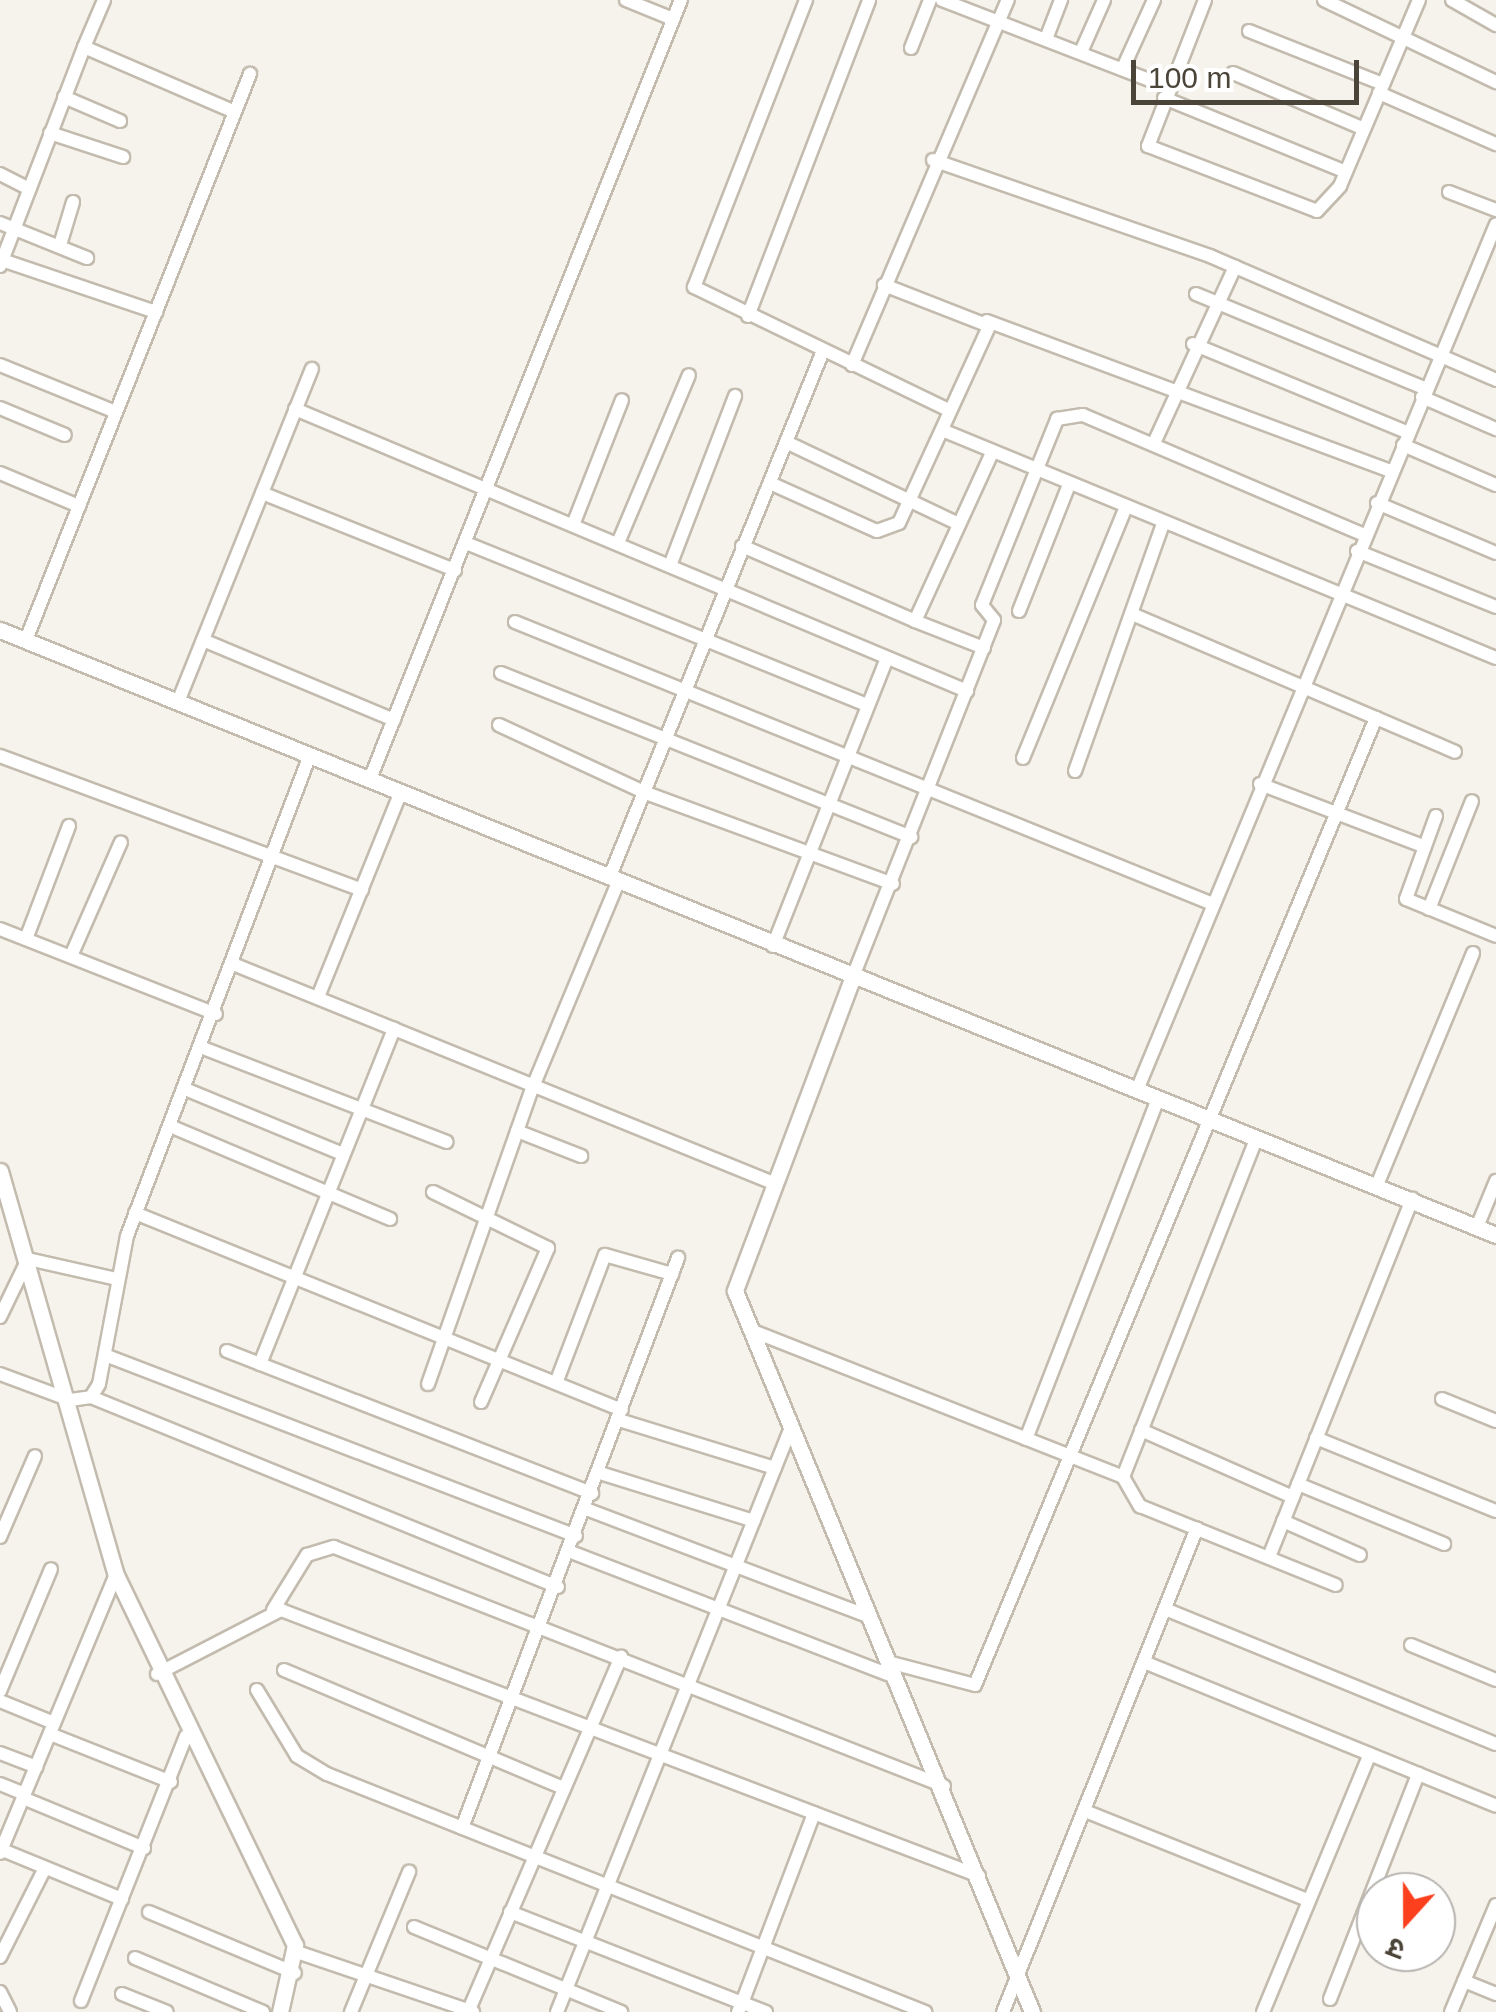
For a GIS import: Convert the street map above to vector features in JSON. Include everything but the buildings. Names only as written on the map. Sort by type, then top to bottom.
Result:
[{"type":"street","points":[[104,0],[29,189],[7,225],[1,263],[156,312]]},
{"type":"street","points":[[626,0],[673,20]]},
{"type":"street","points":[[370,779],[681,0]]},
{"type":"street","points":[[806,0],[694,286],[748,316],[950,411]]},
{"type":"street","points":[[748,316],[869,0]]},
{"type":"street","points":[[911,48],[930,0]]},
{"type":"street","points":[[852,365],[933,160],[1008,0]]},
{"type":"street","points":[[1046,39],[1061,0]]},
{"type":"street","points":[[1081,52],[1104,0]]},
{"type":"street","points":[[1124,68],[1154,0]]},
{"type":"street","points":[[1205,0],[1165,93],[1148,146],[1200,173],[1317,211],[1346,172],[1419,0]]},
{"type":"street","points":[[1324,0],[1406,32],[1496,82]]},
{"type":"street","points":[[1452,0],[1496,26]]},
{"type":"street","points":[[946,1],[1124,68],[1165,93],[1346,172]]},
{"type":"street","points":[[1249,31],[1496,144]]},
{"type":"street","points":[[84,46],[235,112]]},
{"type":"street","points":[[1233,72],[1364,129]]},
{"type":"street","points":[[26,640],[250,74]]},
{"type":"street","points":[[64,97],[120,121]]},
{"type":"street","points":[[50,133],[123,158]]},
{"type":"street","points":[[933,160],[1235,267],[1496,380]]},
{"type":"street","points":[[0,174],[29,189]]},
{"type":"street","points":[[1449,192],[1496,210]]},
{"type":"street","points":[[60,245],[72,202]]},
{"type":"street","points":[[1138,1090],[1299,686],[1440,356],[1490,257],[1496,224]]},
{"type":"street","points":[[7,225],[87,258]]},
{"type":"street","points":[[1154,443],[1193,344],[1235,267]]},
{"type":"street","points":[[884,285],[1391,471]]},
{"type":"street","points":[[1196,294],[1218,300],[1496,428]]},
{"type":"street","points":[[770,483],[885,532],[911,500],[987,321]]},
{"type":"street","points":[[1193,344],[1405,438],[1496,485]]},
{"type":"street","points":[[428,1384],[535,1081],[742,546],[823,351]]},
{"type":"street","points":[[0,366],[116,412]]},
{"type":"street","points":[[178,702],[312,368]]},
{"type":"street","points":[[618,543],[689,375]]},
{"type":"street","points":[[670,563],[735,396]]},
{"type":"street","points":[[572,525],[622,400]]},
{"type":"street","points":[[0,408],[65,435]]},
{"type":"street","points":[[295,410],[487,492],[728,585],[967,691]]},
{"type":"street","points":[[1032,2012],[946,1787],[868,1616],[735,1280],[769,1181],[893,884],[984,648],[994,620],[982,605],[1063,414],[1154,443],[1364,534]]},
{"type":"street","points":[[942,430],[1124,512],[1496,658]]},
{"type":"street","points":[[786,442],[959,524]]},
{"type":"street","points":[[915,621],[992,453]]},
{"type":"street","points":[[0,474],[80,506]]},
{"type":"street","points":[[1019,611],[1070,485]]},
{"type":"street","points":[[262,492],[455,570]]},
{"type":"street","points":[[1377,503],[1496,553]]},
{"type":"street","points":[[1023,758],[1124,512]]},
{"type":"street","points":[[1076,771],[1162,526]]},
{"type":"street","points":[[466,543],[706,645],[867,705]]},
{"type":"street","points":[[742,546],[984,648]]},
{"type":"street","points":[[1357,551],[1496,606]]},
{"type":"street","points":[[1132,614],[1455,752]]},
{"type":"street","points":[[515,622],[1213,904]]},
{"type":"street","points":[[0,630],[614,878],[852,979],[1257,1136],[1496,1235]]},
{"type":"street","points":[[203,640],[394,720]]},
{"type":"street","points":[[773,946],[887,658]]},
{"type":"street","points":[[500,673],[911,837]]},
{"type":"street","points":[[570,1552],[718,1612],[892,1669],[975,1686],[1074,1458],[1332,812],[1376,718]]},
{"type":"street","points":[[498,725],[646,793],[893,884]]},
{"type":"street","points":[[91,1398],[110,1357],[117,1279],[135,1213],[216,1014],[310,755]]},
{"type":"street","points":[[0,756],[362,890]]},
{"type":"street","points":[[1260,784],[1423,846]]},
{"type":"street","points":[[318,998],[401,792]]},
{"type":"street","points":[[1429,909],[1472,801]]},
{"type":"street","points":[[1436,816],[1405,895],[1496,936]]},
{"type":"street","points":[[26,939],[69,826]]},
{"type":"street","points":[[71,956],[121,842]]},
{"type":"street","points":[[0,929],[216,1014]]},
{"type":"street","points":[[1377,1185],[1473,953]]},
{"type":"street","points":[[233,964],[535,1081],[769,1181]]},
{"type":"street","points":[[260,1364],[394,1029]]},
{"type":"street","points":[[203,1048],[446,1142]]},
{"type":"street","points":[[185,1089],[343,1154]]},
{"type":"street","points":[[1026,1439],[1158,1098]]},
{"type":"street","points":[[170,1126],[390,1220]]},
{"type":"street","points":[[517,1131],[582,1156]]},
{"type":"street","points":[[1123,1477],[1257,1136]]},
{"type":"street","points":[[0,1171],[70,1400],[116,1575],[186,1736],[297,1952],[295,1973],[280,2012]]},
{"type":"street","points":[[1477,1227],[1496,1180]]},
{"type":"street","points":[[432,1192],[488,1214],[548,1248],[482,1402]]},
{"type":"street","points":[[1269,1556],[1412,1199]]},
{"type":"street","points":[[135,1213],[296,1274],[556,1383],[620,1415],[776,1468]]},
{"type":"street","points":[[556,1383],[605,1255],[672,1274]]},
{"type":"street","points":[[28,1258],[117,1279]]},
{"type":"street","points":[[0,1316],[28,1258]]},
{"type":"street","points":[[462,1828],[543,1626],[678,1258]]},
{"type":"street","points":[[753,1331],[1123,1477],[1140,1506],[1336,1584]]},
{"type":"street","points":[[227,1351],[592,1493]]},
{"type":"street","points":[[110,1357],[576,1536]]},
{"type":"street","points":[[0,1374],[70,1400],[91,1398],[558,1586]]},
{"type":"street","points":[[1442,1398],[1496,1421]]},
{"type":"street","points":[[557,2012],[792,1423]]},
{"type":"street","points":[[1141,1430],[1444,1544]]},
{"type":"street","points":[[1316,1438],[1496,1510]]},
{"type":"street","points":[[0,1537],[35,1456]]},
{"type":"street","points":[[600,1472],[754,1522]]},
{"type":"street","points":[[586,1509],[868,1616]]},
{"type":"street","points":[[1283,1522],[1360,1555]]},
{"type":"street","points":[[1003,2012],[1197,1528]]},
{"type":"street","points":[[157,1674],[273,1610],[320,1544],[543,1626],[946,1787]]},
{"type":"street","points":[[0,1691],[51,1569]]},
{"type":"street","points":[[116,1575],[0,1851],[122,1899]]},
{"type":"street","points":[[1166,1609],[1496,1744]]},
{"type":"street","points":[[273,1610],[515,1697],[981,1877]]},
{"type":"street","points":[[1411,1646],[1496,1680]]},
{"type":"street","points":[[297,1952],[470,2011],[621,1657]]},
{"type":"street","points":[[1144,1662],[1496,1806]]},
{"type":"street","points":[[284,1670],[564,1788]]},
{"type":"street","points":[[257,1690],[308,1764],[925,2012]]},
{"type":"street","points":[[0,1701],[171,1782]]},
{"type":"street","points":[[80,2001],[171,1782],[186,1736]]},
{"type":"street","points":[[0,1752],[36,1767]]},
{"type":"street","points":[[1263,2012],[1370,1754]]},
{"type":"street","points":[[1330,1999],[1418,1774]]},
{"type":"street","points":[[0,1784],[144,1848]]},
{"type":"street","points":[[1085,1811],[1307,1900]]},
{"type":"street","points":[[740,2007],[814,1813]]},
{"type":"street","points":[[0,1957],[45,1868]]},
{"type":"street","points":[[351,2012],[409,1872]]},
{"type":"street","points":[[1451,2012],[1464,1981],[1490,1940],[1496,1905]]},
{"type":"street","points":[[150,1912],[295,1973]]},
{"type":"street","points":[[510,1912],[740,2007],[766,2012]]},
{"type":"street","points":[[414,1928],[620,2012]]},
{"type":"street","points":[[135,1958],[263,2012]]},
{"type":"street","points":[[1464,1981],[1496,1994]]},
{"type":"street","points":[[122,1994],[166,2012]]}]
